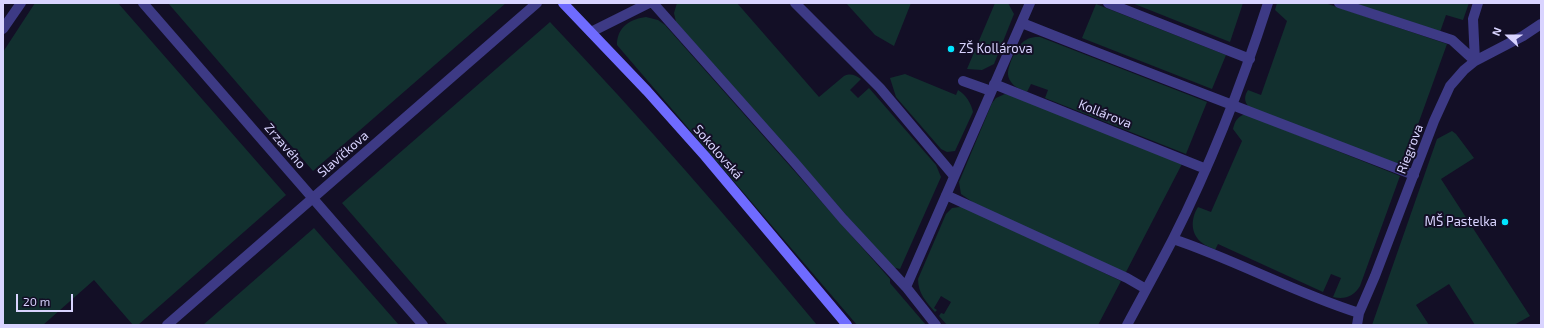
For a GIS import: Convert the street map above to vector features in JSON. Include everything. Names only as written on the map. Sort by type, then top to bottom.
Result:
[{"type":"street","points":[[3,29],[21,3]]},
{"type":"street","name":"Zrzavého","points":[[143,3],[423,325]]},
{"type":"street","name":"Slavíčkova","points":[[167,325],[537,3]]},
{"type":"street","name":"Sokolovská","points":[[563,3],[647,91],[705,156],[847,325]]},
{"type":"street","points":[[591,32],[649,3]]},
{"type":"street","points":[[653,3],[795,163],[842,219],[906,287],[936,325]]},
{"type":"street","points":[[795,3],[880,88],[954,176]]},
{"type":"street","points":[[906,287],[1030,3]]},
{"type":"street","points":[[1108,3],[1250,59]]},
{"type":"street","points":[[1127,325],[1173,239],[1206,169],[1250,59],[1268,3]]},
{"type":"street","points":[[1339,3],[1452,40],[1474,62]]},
{"type":"street","points":[[1474,62],[1473,19],[1478,3]]},
{"type":"street","points":[[1022,23],[1201,92],[1232,106],[1414,175]]},
{"type":"street","name":"Riegrova","points":[[1357,325],[1359,313],[1375,276],[1434,121],[1450,86],[1464,70],[1474,62],[1523,36],[1541,24]]},
{"type":"street","name":"Kollárova","points":[[963,80],[993,87],[1206,169]]},
{"type":"street","points":[[946,195],[1127,278],[1146,289]]},
{"type":"street","points":[[1173,239],[1202,249],[1329,304],[1359,313]]},
{"type":"green space","points":[[35,3],[118,3],[286,195],[138,325],[133,325],[94,280],[43,325],[3,325],[3,52]]},
{"type":"green space","points":[[168,3],[506,3],[313,171]]},
{"type":"green space","points":[[677,3],[737,3],[819,97],[846,75],[855,76],[861,79],[850,90],[858,98],[869,88],[936,165],[941,177],[900,269],[892,267],[676,22],[674,13]]},
{"type":"green space","points":[[846,3],[911,3],[894,46],[875,35]]},
{"type":"green space","points":[[995,3],[1008,3],[1014,14],[994,64],[982,70],[967,69]]},
{"type":"green space","points":[[1132,3],[1243,3],[1230,42]]},
{"type":"green space","points":[[1277,3],[1325,3],[1447,44],[1403,166],[1247,105],[1245,99],[1248,90],[1261,95],[1287,21],[1275,10]]},
{"type":"green space","points":[[1352,3],[1469,3],[1463,20],[1446,15],[1440,32]]},
{"type":"green space","points":[[1096,4],[1226,55],[1212,89],[1082,38]]},
{"type":"green space","points":[[646,17],[658,20],[665,25],[890,279],[890,283],[926,325],[857,325],[617,45],[619,33],[626,25],[640,18]]},
{"type":"green space","points":[[550,22],[686,171],[817,325],[448,325],[342,203]]},
{"type":"green space","points":[[1040,37],[1207,102],[1186,154],[1045,98],[1048,90],[1031,84],[1027,92],[1014,86],[1008,77],[1008,72],[1011,61],[1018,47],[1029,38]]},
{"type":"green space","points":[[905,74],[956,95],[958,90],[968,100],[973,112],[955,151],[947,152],[941,149],[896,97],[890,78]]},
{"type":"green space","points":[[1005,94],[1012,95],[1183,162],[1125,274],[974,203],[961,194],[959,182],[992,103],[996,98]]},
{"type":"green space","points":[[1245,114],[1400,176],[1360,286],[1352,295],[1341,298],[1333,297],[1341,278],[1331,274],[1323,292],[1218,244],[1215,250],[1197,238],[1193,230],[1194,216],[1198,207],[1211,212],[1242,141],[1233,129],[1238,118]]},
{"type":"green space","points":[[1452,131],[1456,134],[1474,158],[1441,179],[1530,316],[1514,325],[1475,325],[1449,284],[1416,305],[1429,325],[1372,325],[1437,139]]},
{"type":"green space","points":[[964,207],[1121,281],[1098,325],[947,325],[939,316],[941,313],[944,314],[951,302],[941,296],[934,308],[937,310],[935,312],[921,293],[918,279],[946,214],[952,208]]},
{"type":"green space","points":[[314,228],[399,325],[203,325]]},
{"type":"place","name":"ZŠ Kollárova","points":[[951,49]]},
{"type":"place","name":"MŠ Pastelka","points":[[1505,222]]}]
